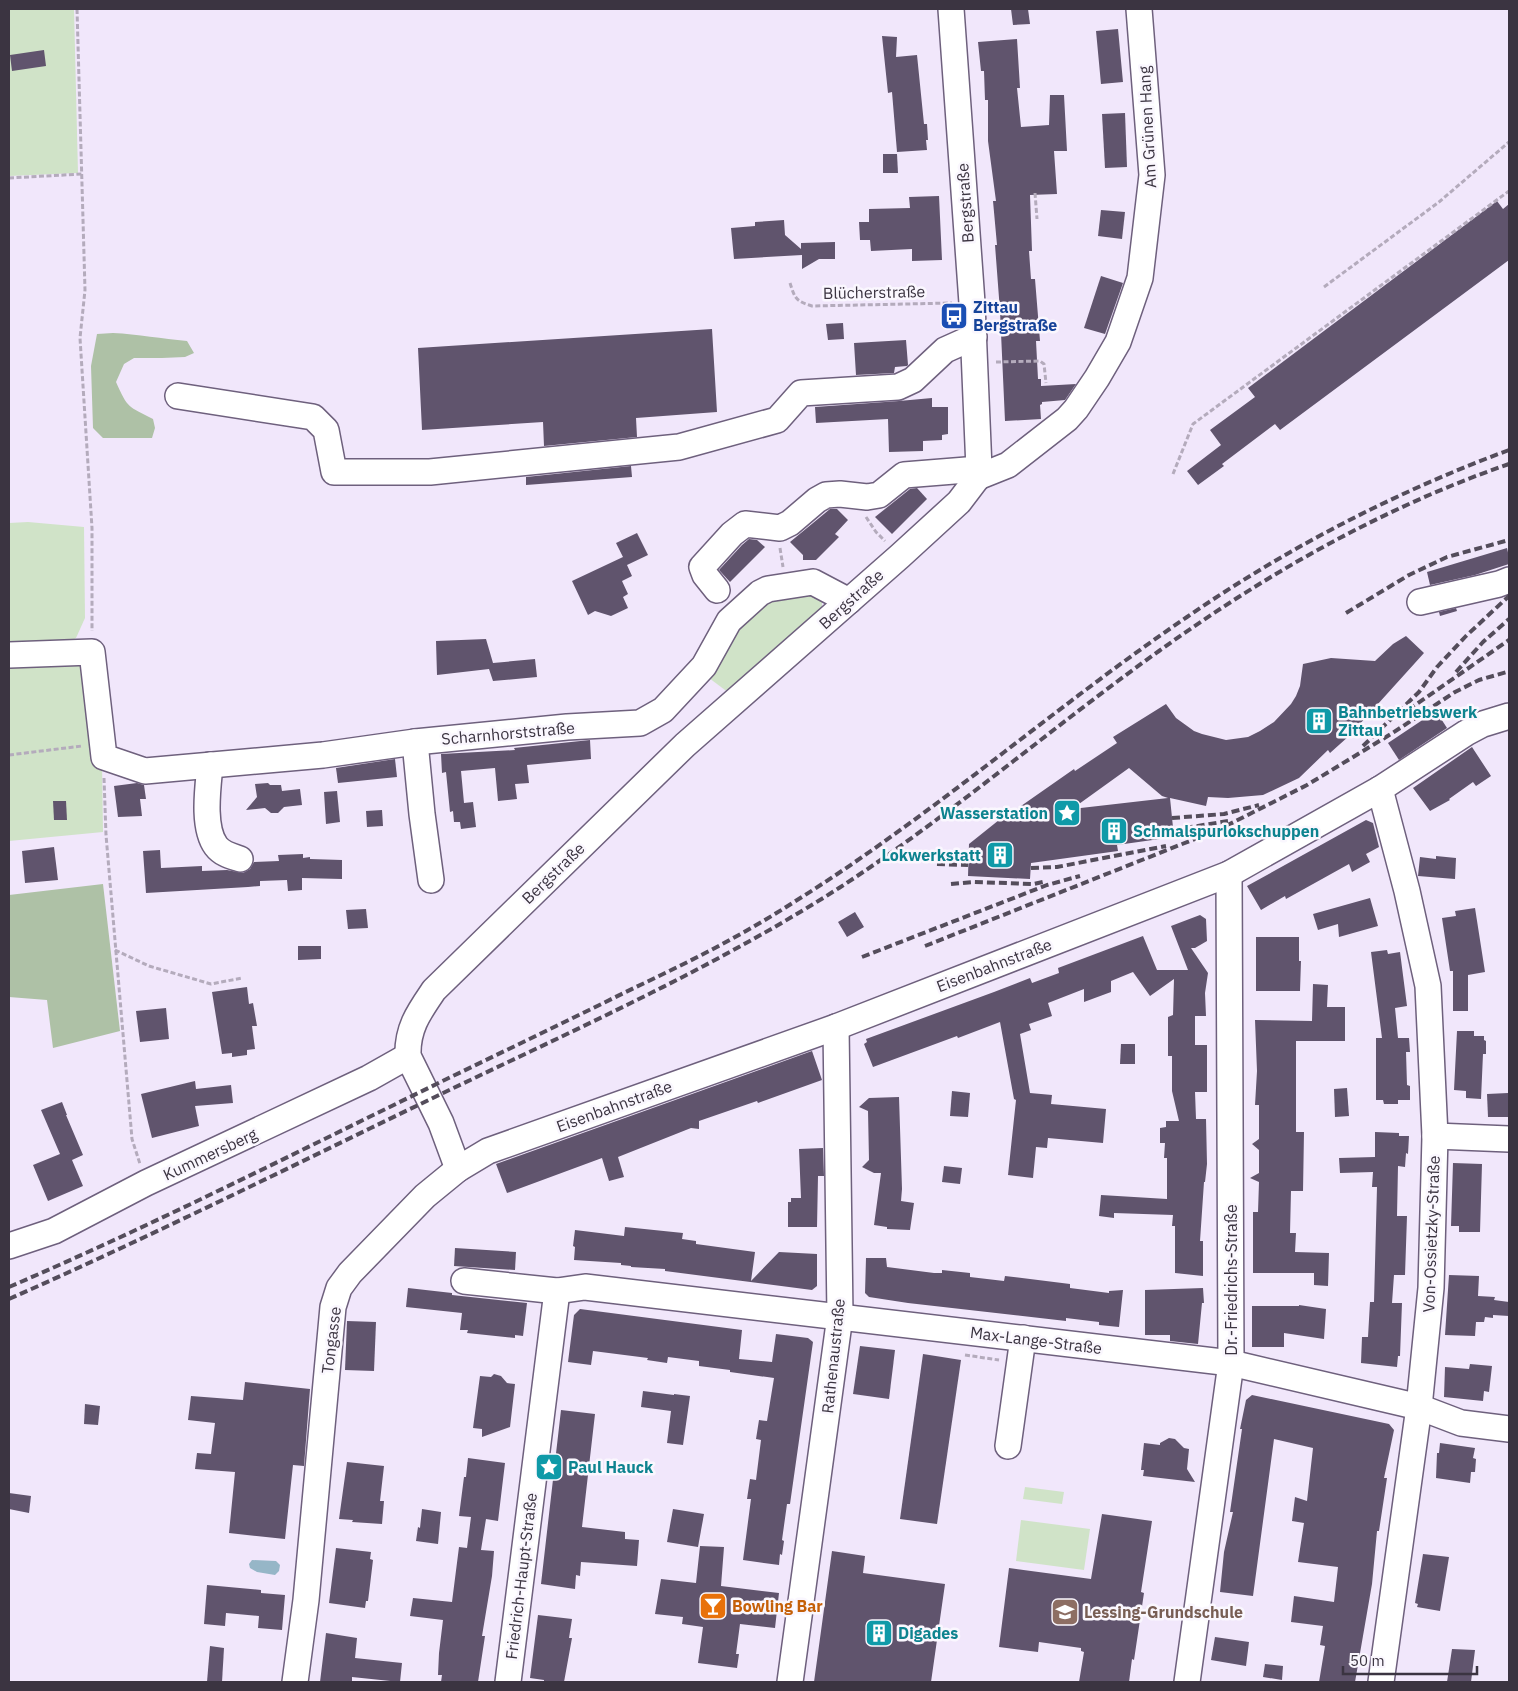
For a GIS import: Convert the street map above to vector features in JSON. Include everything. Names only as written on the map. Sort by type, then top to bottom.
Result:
[{"type":"street","name":"Bergstraße","points":[[408,1056],[408,1044],[415,1018],[434,990],[685,745],[959,502],[978,473],[974,337],[951,9]]},
{"type":"street","name":"Am Grünen Hang","points":[[717,590],[702,567],[732,534],[745,524],[780,528],[790,523],[817,500],[826,495],[840,494],[867,497],[879,495],[904,475],[978,473],[1008,465],[1076,409],[1118,342],[1140,278],[1152,175],[1139,9]]},
{"type":"street","points":[[178,396],[313,417],[326,430],[334,472],[430,472],[679,447],[778,420],[801,393],[898,387],[913,380],[945,350],[974,337]]},
{"type":"street","points":[[1420,602],[1509,580]]},
{"type":"street","name":"Scharnhorststraße","points":[[103,750],[145,771],[323,755],[415,742],[567,727],[640,723],[663,710],[704,666],[728,621],[760,593],[813,582],[849,601]]},
{"type":"street","points":[[9,655],[92,652],[103,750]]},
{"type":"street","name":"Eisenbahnstraße","points":[[458,1169],[488,1152],[836,1027],[1229,874],[1380,789],[1466,733],[1483,724],[1509,716]]},
{"type":"street","points":[[415,742],[431,880]]},
{"type":"street","points":[[210,765],[206,799],[211,838],[217,848],[226,854],[240,859]]},
{"type":"street","name":"Von-Ossietzky-Straße","points":[[1380,789],[1407,891],[1428,986],[1435,1136],[1431,1288],[1419,1407],[1381,1682]]},
{"type":"street","name":"Dr.-Friedrichs-Straße","points":[[1187,1682],[1231,1363],[1229,874]]},
{"type":"street","name":"Rathenaustraße","points":[[790,1682],[840,1316],[836,1027]]},
{"type":"street","points":[[408,1056],[441,1123],[458,1169]]},
{"type":"street","name":"Kummersberg","points":[[9,1246],[54,1231],[146,1184],[369,1078],[408,1056]]},
{"type":"street","points":[[1435,1136],[1509,1139]]},
{"type":"street","name":"Tongasse","points":[[295,1682],[307,1590],[333,1307],[340,1288],[355,1268],[425,1196],[458,1169]]},
{"type":"street","name":"Max-Lange-Straße","points":[[464,1282],[557,1291],[586,1286],[1231,1363],[1419,1407],[1461,1422],[1509,1429]]},
{"type":"street","name":"Friedrich-Haupt-Straße","points":[[508,1682],[557,1291]]},
{"type":"street","points":[[1008,1446],[1023,1338]]},
{"type":"path","points":[[77,9],[85,290],[80,338],[92,528],[92,652]]},
{"type":"path","points":[[1324,287],[1439,202],[1509,142]]},
{"type":"path","points":[[9,178],[82,174]]},
{"type":"path","points":[[1173,474],[1193,424],[1509,190]]},
{"type":"path","points":[[1035,193],[1037,219]]},
{"type":"path","name":"Blücherstraße","points":[[790,284],[794,298],[812,306],[972,303]]},
{"type":"path","points":[[975,363],[1040,361],[1044,364],[1046,383]]},
{"type":"path","points":[[864,510],[867,520],[876,532]]},
{"type":"path","points":[[9,755],[103,750],[106,835],[132,1139],[146,1184]]},
{"type":"path","points":[[115,950],[149,966],[211,984],[242,978]]},
{"type":"green space","points":[[9,9],[74,9],[78,173],[9,176]]},
{"type":"green space","points":[[113,333],[187,341],[194,353],[185,357],[134,358],[124,364],[116,382],[123,397],[130,406],[153,419],[155,428],[152,438],[103,438],[93,428],[91,366],[97,334]]},
{"type":"green space","points":[[28,522],[84,527],[85,618],[76,638],[66,643],[9,645],[9,523]]},
{"type":"green space","points":[[803,591],[822,598],[822,610],[729,693],[705,675],[752,607]]},
{"type":"green space","points":[[89,655],[102,763],[103,832],[9,841],[9,658]]},
{"type":"green space","points":[[103,884],[120,1031],[53,1048],[47,1000],[9,997],[9,895]]},
{"type":"green space","points":[[1025,1487],[1064,1492],[1062,1504],[1023,1499]]},
{"type":"green space","points":[[1021,1520],[1090,1529],[1084,1570],[1016,1561]]},
{"type":"water","points":[[252,1560],[276,1561],[280,1565],[279,1571],[275,1575],[257,1572],[250,1568],[249,1564]]},
{"type":"building","points":[[1011,9],[1028,9],[1030,24],[1013,25]]},
{"type":"building","points":[[1118,29],[1123,82],[1101,84],[1096,31]]},
{"type":"building","points":[[882,36],[897,37],[896,57],[917,55],[924,124],[927,124],[927,150],[897,152],[892,92],[888,93]]},
{"type":"building","points":[[1017,39],[1020,88],[1017,88],[1021,127],[1049,125],[1050,95],[1064,95],[1067,151],[1054,151],[1057,194],[1030,195],[1032,251],[1029,251],[1031,279],[1035,279],[1040,341],[1036,341],[1038,379],[1041,379],[1041,386],[1076,384],[1065,400],[1042,402],[1040,405],[1041,419],[1005,421],[995,245],[997,245],[993,201],[996,201],[988,141],[988,100],[985,100],[984,71],[981,71],[978,42]]},
{"type":"building","points":[[44,50],[46,66],[12,71],[10,55]]},
{"type":"building","points":[[1125,113],[1127,167],[1105,168],[1102,114]]},
{"type":"building","points":[[883,154],[897,154],[898,173],[883,173]]},
{"type":"building","points":[[939,196],[942,260],[912,261],[912,249],[871,251],[870,240],[860,240],[859,222],[869,222],[869,209],[910,208],[909,197]]},
{"type":"building","points":[[1497,201],[1503,209],[1509,204],[1509,260],[1280,430],[1275,424],[1222,464],[1224,466],[1198,485],[1187,471],[1221,445],[1210,430],[1255,397],[1248,388]]},
{"type":"building","points":[[1101,210],[1125,212],[1122,239],[1098,236]]},
{"type":"building","points":[[784,220],[785,235],[801,249],[801,243],[835,242],[835,259],[819,259],[802,269],[802,255],[734,259],[731,228],[755,226],[755,222]]},
{"type":"building","points":[[1101,276],[1123,283],[1105,334],[1084,328]]},
{"type":"building","points":[[843,323],[844,339],[828,340],[826,324]]},
{"type":"building","points":[[712,329],[717,412],[636,418],[637,437],[544,446],[543,422],[422,430],[418,348]]},
{"type":"building","points":[[906,340],[907,366],[895,367],[894,373],[856,375],[854,343]]},
{"type":"building","points":[[932,398],[932,407],[948,407],[948,434],[942,435],[942,440],[923,441],[923,451],[889,452],[888,419],[816,423],[815,407]]},
{"type":"building","points":[[631,466],[632,477],[526,485],[526,477]]},
{"type":"building","points":[[917,488],[927,499],[892,534],[875,517],[910,489]]},
{"type":"building","points":[[830,509],[837,509],[848,520],[835,534],[839,537],[816,560],[803,560],[803,555],[790,542]]},
{"type":"building","points":[[637,533],[648,555],[627,565],[632,576],[622,581],[628,594],[623,597],[628,608],[611,616],[595,611],[588,615],[572,581],[623,557],[616,543]]},
{"type":"building","points":[[749,539],[757,540],[765,547],[730,582],[719,570]]},
{"type":"building","points":[[1507,548],[1509,564],[1475,575],[1430,585],[1427,572]]},
{"type":"building","points":[[1456,608],[1457,611],[1440,616],[1439,612]]},
{"type":"building","name":"Bahnbetriebswerk Zittau","points":[[1406,636],[1424,653],[1349,736],[1330,753],[1328,750],[1299,778],[1263,795],[1228,798],[1208,797],[1206,806],[1170,798],[1174,837],[1117,845],[1118,851],[1031,863],[1030,879],[968,876],[969,844],[1009,812],[1011,813],[1074,769],[1075,771],[1117,743],[1113,737],[1166,704],[1176,718],[1194,731],[1226,740],[1248,737],[1274,722],[1291,704],[1300,686],[1303,664],[1331,658],[1375,661],[1393,644]],"holes":[[[1129,768],[1162,796],[1168,798],[1072,809]]]},
{"type":"building","points":[[486,639],[493,663],[535,659],[537,677],[493,681],[489,669],[437,675],[436,641]]},
{"type":"building","points":[[1436,711],[1447,728],[1399,760],[1388,743]]},
{"type":"building","points":[[590,740],[591,759],[527,765],[529,783],[515,784],[517,799],[498,801],[495,768],[461,771],[464,803],[473,802],[476,827],[461,829],[460,822],[454,822],[453,811],[450,812],[446,772],[442,773],[441,754],[515,750],[514,748]]},
{"type":"building","points":[[1472,747],[1491,776],[1476,786],[1473,782],[1450,800],[1430,811],[1413,788]]},
{"type":"building","points":[[395,759],[397,777],[338,783],[336,768]]},
{"type":"building","points":[[137,783],[144,785],[146,799],[140,799],[142,816],[118,817],[114,786]]},
{"type":"building","points":[[268,783],[270,785],[281,785],[282,791],[300,789],[302,805],[284,807],[278,813],[271,813],[265,808],[246,810],[257,797],[255,784]]},
{"type":"building","points":[[337,791],[340,822],[326,824],[324,792]]},
{"type":"building","points":[[53,801],[66,801],[67,820],[54,820]]},
{"type":"building","points":[[382,810],[383,826],[367,827],[366,811]]},
{"type":"building","points":[[1366,820],[1373,823],[1379,847],[1366,854],[1370,862],[1352,872],[1349,864],[1286,899],[1285,896],[1261,910],[1247,886]]},
{"type":"building","points":[[54,847],[58,880],[25,883],[22,851]]},
{"type":"building","points":[[160,850],[161,868],[202,866],[202,871],[227,870],[243,873],[250,869],[254,862],[279,861],[278,855],[303,854],[303,858],[342,860],[342,879],[302,878],[302,890],[288,891],[287,880],[260,881],[260,886],[146,893],[143,851]]},
{"type":"building","points":[[1436,856],[1456,858],[1455,879],[1418,876],[1420,857],[1436,859]]},
{"type":"building","points":[[1370,898],[1378,926],[1339,937],[1338,924],[1318,930],[1313,914]]},
{"type":"building","points":[[1475,908],[1485,972],[1468,975],[1468,1011],[1453,1011],[1453,971],[1450,971],[1442,918],[1456,916],[1455,911]]},
{"type":"building","points":[[366,909],[368,928],[348,929],[346,910]]},
{"type":"building","points":[[855,912],[864,927],[847,937],[838,922]]},
{"type":"building","points":[[1200,915],[1206,919],[1207,941],[1195,948],[1191,948],[1208,973],[1205,993],[1206,1016],[1195,1016],[1195,1045],[1207,1045],[1207,1092],[1195,1092],[1196,1119],[1206,1119],[1207,1164],[1200,1241],[1203,1241],[1203,1276],[1175,1273],[1175,1226],[1172,1226],[1173,1215],[1114,1213],[1114,1218],[1099,1216],[1101,1195],[1167,1199],[1167,1158],[1164,1158],[1165,1143],[1160,1143],[1160,1128],[1166,1127],[1166,1121],[1179,1121],[1172,1091],[1172,1056],[1168,1056],[1168,1017],[1173,1015],[1174,979],[1150,996],[1133,972],[1111,981],[1111,992],[1084,1002],[1084,989],[1048,1003],[1052,1016],[1029,1024],[1031,1030],[1020,1034],[1030,1093],[1052,1095],[1051,1104],[1106,1109],[1103,1143],[1048,1138],[1047,1148],[1036,1147],[1033,1178],[1008,1175],[1016,1100],[1014,1099],[1000,1022],[873,1067],[864,1044],[867,1042],[866,1039],[1030,978],[1032,983],[1059,973],[1058,968],[1143,936],[1157,970],[1188,970],[1171,926]]},
{"type":"building","points":[[1256,937],[1299,937],[1299,961],[1301,961],[1300,991],[1256,991]]},
{"type":"building","points":[[298,946],[321,946],[321,959],[298,960]]},
{"type":"building","points":[[1387,950],[1388,954],[1400,952],[1407,1006],[1395,1008],[1398,1038],[1409,1038],[1410,1052],[1406,1052],[1407,1085],[1410,1086],[1410,1100],[1398,1100],[1398,1104],[1384,1104],[1383,1100],[1376,1100],[1376,1038],[1382,1038],[1371,952]]},
{"type":"building","points":[[1313,984],[1328,985],[1327,1007],[1345,1007],[1345,1041],[1296,1041],[1296,1132],[1304,1132],[1303,1191],[1291,1191],[1290,1233],[1296,1233],[1295,1252],[1329,1253],[1328,1286],[1314,1285],[1314,1273],[1253,1273],[1253,1212],[1258,1212],[1259,1182],[1250,1178],[1259,1173],[1259,1150],[1252,1144],[1259,1139],[1259,1105],[1255,1105],[1257,1071],[1255,1020],[1312,1021]]},
{"type":"building","points":[[247,987],[249,1004],[253,1003],[257,1026],[252,1026],[255,1049],[247,1050],[247,1055],[232,1057],[232,1053],[222,1054],[212,992]]},
{"type":"building","points":[[166,1008],[169,1039],[140,1042],[136,1011]]},
{"type":"building","points":[[1457,1031],[1474,1031],[1474,1036],[1484,1036],[1486,1041],[1486,1054],[1483,1054],[1481,1099],[1466,1098],[1466,1091],[1454,1090]]},
{"type":"building","points":[[1121,1044],[1135,1044],[1135,1064],[1120,1064]]},
{"type":"building","points":[[812,1051],[822,1080],[758,1103],[757,1101],[699,1121],[699,1129],[691,1128],[618,1157],[624,1177],[609,1181],[602,1158],[507,1193],[496,1164]]},
{"type":"building","points":[[195,1081],[196,1089],[231,1085],[233,1103],[195,1106],[199,1126],[152,1138],[141,1094]]},
{"type":"building","points":[[1347,1088],[1349,1116],[1335,1117],[1334,1089]]},
{"type":"building","points":[[952,1091],[970,1093],[968,1117],[950,1116]]},
{"type":"building","points":[[1508,1093],[1509,1117],[1488,1117],[1487,1094]]},
{"type":"building","points":[[899,1097],[901,1201],[914,1203],[910,1230],[887,1229],[887,1227],[874,1225],[881,1173],[874,1173],[862,1167],[869,1160],[868,1111],[859,1107],[869,1098]]},
{"type":"building","points":[[62,1102],[83,1155],[72,1160],[83,1186],[48,1201],[33,1165],[60,1154],[41,1110]]},
{"type":"building","points":[[1375,1132],[1399,1133],[1399,1136],[1409,1136],[1405,1167],[1398,1166],[1397,1216],[1407,1216],[1405,1275],[1394,1275],[1392,1303],[1402,1303],[1400,1356],[1398,1356],[1397,1367],[1361,1363],[1362,1337],[1368,1337],[1370,1302],[1374,1302],[1377,1187],[1372,1187],[1373,1172],[1340,1173],[1339,1158],[1375,1157]]},
{"type":"building","points":[[823,1148],[824,1176],[818,1176],[817,1227],[788,1227],[788,1202],[791,1202],[791,1198],[801,1198],[799,1149]]},
{"type":"building","points":[[1453,1163],[1482,1164],[1480,1232],[1459,1232],[1459,1226],[1451,1226]]},
{"type":"building","points":[[944,1166],[962,1168],[960,1184],[942,1182]]},
{"type":"building","points":[[625,1227],[683,1233],[682,1239],[696,1241],[696,1244],[755,1252],[751,1281],[779,1252],[817,1254],[817,1286],[812,1290],[665,1271],[665,1269],[631,1267],[621,1265],[621,1263],[574,1260],[575,1230],[624,1236]]},
{"type":"building","points":[[455,1248],[516,1252],[515,1270],[454,1266]]},
{"type":"building","points":[[866,1258],[886,1258],[887,1267],[934,1273],[942,1273],[942,1270],[970,1273],[970,1277],[1004,1281],[1005,1276],[1070,1284],[1070,1288],[1109,1293],[1109,1291],[1123,1290],[1119,1327],[1099,1325],[1099,1322],[1066,1318],[1066,1321],[869,1297],[865,1293]]},
{"type":"building","points":[[1449,1275],[1479,1276],[1478,1296],[1495,1297],[1494,1300],[1509,1302],[1509,1316],[1493,1315],[1493,1318],[1485,1317],[1484,1322],[1476,1322],[1475,1336],[1445,1335]]},
{"type":"building","points":[[408,1288],[527,1303],[523,1336],[515,1335],[515,1338],[467,1333],[468,1330],[460,1330],[462,1313],[406,1307]]},
{"type":"building","points":[[1203,1288],[1204,1303],[1202,1303],[1198,1344],[1170,1341],[1170,1335],[1145,1335],[1145,1290]]},
{"type":"building","points":[[1299,1305],[1326,1309],[1324,1339],[1284,1333],[1284,1347],[1252,1347],[1252,1306]]},
{"type":"building","points":[[580,1309],[742,1330],[739,1359],[772,1362],[776,1334],[808,1338],[813,1342],[790,1504],[787,1504],[782,1540],[784,1541],[779,1565],[743,1560],[751,1499],[747,1499],[750,1479],[756,1480],[761,1440],[756,1439],[759,1420],[767,1421],[774,1378],[699,1366],[699,1361],[668,1357],[667,1363],[647,1360],[648,1358],[593,1351],[591,1365],[568,1362],[574,1315]]},
{"type":"building","points":[[347,1321],[376,1322],[374,1371],[345,1370]]},
{"type":"building","points":[[860,1346],[895,1350],[889,1399],[853,1394]]},
{"type":"building","points":[[923,1354],[961,1360],[937,1524],[900,1519]]},
{"type":"building","points":[[1470,1364],[1492,1366],[1489,1392],[1484,1391],[1483,1401],[1444,1397],[1445,1367],[1469,1369]]},
{"type":"building","points":[[494,1374],[501,1376],[507,1383],[515,1384],[510,1427],[482,1437],[482,1429],[473,1428],[480,1376],[491,1377]]},
{"type":"building","points":[[245,1382],[310,1389],[304,1466],[293,1465],[285,1539],[229,1533],[235,1472],[195,1469],[197,1453],[211,1454],[215,1423],[188,1420],[191,1396],[243,1400]]},
{"type":"building","points":[[643,1391],[690,1396],[683,1445],[667,1443],[671,1411],[641,1407]]},
{"type":"building","points":[[1252,1395],[1389,1424],[1394,1430],[1384,1478],[1387,1478],[1379,1531],[1377,1531],[1372,1584],[1355,1682],[1319,1682],[1325,1646],[1320,1645],[1323,1626],[1291,1622],[1294,1596],[1334,1602],[1338,1567],[1298,1562],[1304,1523],[1292,1521],[1295,1497],[1307,1501],[1313,1448],[1274,1439],[1253,1596],[1220,1592],[1224,1552],[1233,1512],[1230,1512],[1242,1429],[1240,1429],[1246,1400]]},
{"type":"building","points":[[85,1404],[100,1406],[98,1425],[84,1424]]},
{"type":"building","points":[[561,1410],[595,1414],[582,1527],[625,1532],[625,1539],[639,1540],[637,1566],[581,1562],[580,1576],[576,1575],[575,1589],[541,1584]]},
{"type":"building","points":[[1169,1438],[1175,1439],[1184,1448],[1189,1449],[1187,1469],[1195,1482],[1143,1476],[1144,1470],[1141,1470],[1144,1443],[1160,1445],[1160,1443]]},
{"type":"building","points":[[1440,1443],[1475,1448],[1473,1458],[1476,1459],[1475,1472],[1471,1472],[1470,1483],[1436,1478],[1437,1453],[1439,1453]]},
{"type":"building","points":[[468,1458],[505,1463],[498,1521],[486,1519],[481,1550],[494,1551],[492,1576],[482,1636],[485,1636],[478,1682],[441,1682],[442,1675],[438,1675],[443,1620],[410,1616],[413,1598],[452,1602],[459,1547],[467,1548],[471,1517],[459,1516]]},
{"type":"building","points":[[347,1462],[384,1466],[380,1501],[384,1501],[382,1524],[339,1519]]},
{"type":"building","points":[[9,1493],[31,1496],[29,1513],[9,1509]]},
{"type":"building","points":[[422,1509],[441,1512],[438,1544],[416,1541],[418,1527],[420,1528]]},
{"type":"building","points":[[673,1509],[704,1514],[698,1547],[667,1542]]},
{"type":"building","points":[[1102,1514],[1152,1521],[1141,1592],[1144,1593],[1129,1682],[1079,1682],[1084,1652],[1081,1651],[1081,1648],[1039,1642],[1038,1652],[999,1647],[1009,1568],[1091,1579]]},
{"type":"building","points":[[700,1546],[724,1547],[721,1586],[779,1593],[775,1628],[740,1624],[736,1654],[739,1654],[737,1668],[698,1663],[703,1627],[682,1624],[683,1617],[655,1614],[661,1579],[696,1583]]},
{"type":"building","points":[[336,1548],[371,1552],[370,1559],[373,1560],[368,1601],[366,1601],[365,1608],[329,1603]]},
{"type":"building","name":"Digades","points":[[832,1551],[865,1556],[863,1573],[945,1584],[931,1682],[814,1682]]},
{"type":"building","points":[[1423,1554],[1449,1557],[1440,1611],[1417,1607],[1418,1604],[1415,1603]]},
{"type":"building","points":[[207,1585],[261,1590],[261,1593],[285,1595],[282,1630],[258,1628],[259,1616],[226,1613],[225,1626],[204,1624]]},
{"type":"building","points":[[538,1615],[572,1619],[569,1638],[572,1638],[564,1682],[544,1682],[544,1680],[530,1678]]},
{"type":"building","points":[[326,1633],[357,1638],[355,1658],[402,1663],[400,1682],[352,1677],[352,1682],[320,1682]]},
{"type":"building","points":[[1215,1637],[1249,1642],[1246,1666],[1211,1660]]},
{"type":"building","points":[[210,1646],[224,1648],[222,1682],[207,1682]]},
{"type":"building","points":[[1452,1649],[1475,1650],[1471,1682],[1447,1682]]},
{"type":"building","points":[[1265,1664],[1283,1666],[1282,1680],[1263,1677]]},
{"type":"railway","points":[[9,1287],[122,1237],[233,1184],[735,937],[794,902],[895,834],[1137,652],[1225,592],[1343,523],[1425,484],[1509,450]]},
{"type":"railway","points":[[9,1299],[171,1225],[642,998],[742,945],[839,888],[880,860],[961,802],[1119,680],[1241,595],[1327,545],[1372,522],[1462,481],[1509,464]]},
{"type":"railway","points":[[1346,613],[1409,575],[1447,557],[1509,540]]},
{"type":"railway","points":[[1363,746],[1419,692],[1437,667],[1466,636],[1509,596]]},
{"type":"railway","points":[[1456,672],[1483,642],[1509,619]]},
{"type":"railway","points":[[1408,710],[1509,640]]},
{"type":"railway","points":[[925,946],[1220,829],[1307,785],[1391,734],[1455,692],[1479,680],[1507,672]]},
{"type":"railway","points":[[1172,818],[1224,814],[1259,805]]},
{"type":"railway","points":[[1173,830],[1228,821]]},
{"type":"railway","points":[[1031,868],[1057,867],[1166,846]]},
{"type":"railway","points":[[937,864],[968,865]]},
{"type":"railway","points":[[862,957],[1047,885],[1080,876]]},
{"type":"railway","points":[[951,884],[973,882],[1034,884],[1043,882]]},
{"type":"place","name":"Zittau Bergstraße","points":[[954,316]]},
{"type":"place","name":"Bahnbetriebswerk Zittau","points":[[1319,721]]},
{"type":"place","name":"Wasserstation","points":[[1067,813]]},
{"type":"place","name":"Schmalspurlokschuppen","points":[[1114,831]]},
{"type":"place","name":"Lokwerkstatt","points":[[1000,855]]},
{"type":"place","name":"Paul Hauck","points":[[549,1467]]},
{"type":"place","name":"Bowling Bar","points":[[713,1606]]},
{"type":"place","name":"Lessing-Grundschule","points":[[1065,1612]]},
{"type":"place","name":"Digades","points":[[879,1633]]}]
